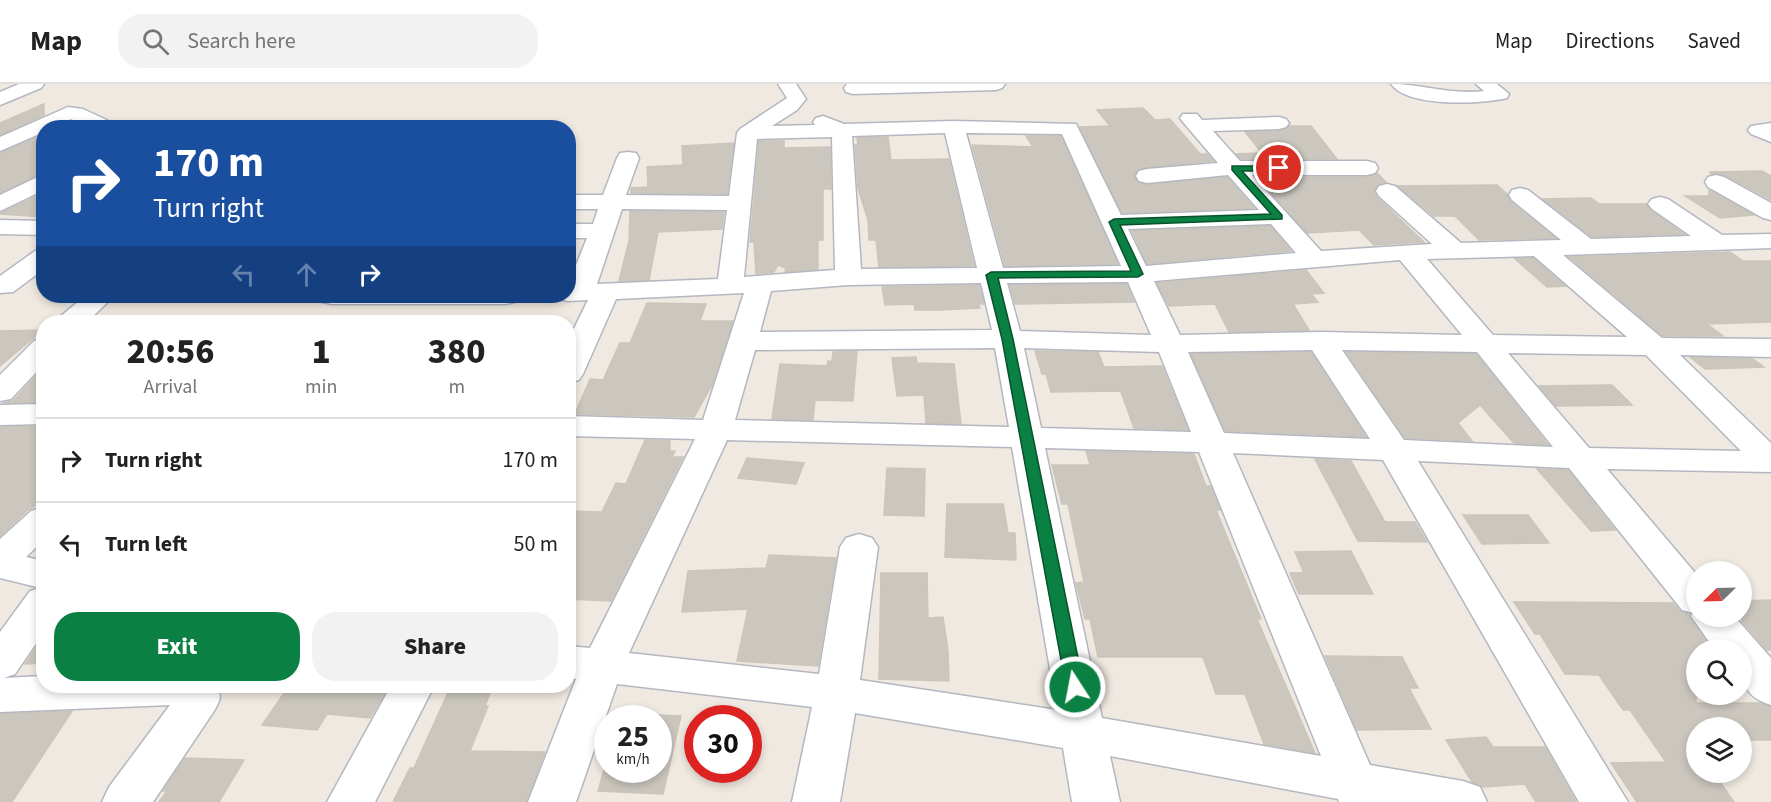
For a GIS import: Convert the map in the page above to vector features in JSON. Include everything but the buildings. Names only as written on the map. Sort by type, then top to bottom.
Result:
[{"type":"street","points":[[0,99],[35,84]]},
{"type":"street","points":[[853,88],[996,84]]},
{"type":"street","points":[[1400,84],[1414,91],[1437,97],[1500,94],[1485,84]]},
{"type":"street","points":[[552,802],[585,664],[716,429],[742,341],[745,285],[738,203],[747,133],[789,95],[842,131]]},
{"type":"street","points":[[53,120],[68,113],[76,113],[91,120]]},
{"type":"street","points":[[1279,123],[1194,122],[1315,260]]},
{"type":"street","points":[[1,144],[36,128]]},
{"type":"street","points":[[954,128],[1008,339],[1096,802]]},
{"type":"street","points":[[747,133],[1069,128],[1138,274],[1213,442],[1359,792]]},
{"type":"street","points":[[1771,129],[1758,130],[1771,136]]},
{"type":"street","points":[[842,131],[848,277]]},
{"type":"street","points":[[576,337],[602,231],[628,158]]},
{"type":"street","points":[[1147,176],[1235,168],[1367,168]]},
{"type":"street","points":[[1716,182],[1771,213]]},
{"type":"street","points":[[0,204],[36,185]]},
{"type":"street","points":[[1388,191],[1454,250]]},
{"type":"street","points":[[1520,195],[1584,246]]},
{"type":"street","points":[[576,202],[738,203]]},
{"type":"street","points":[[1660,204],[1717,243]]},
{"type":"street","points":[[1114,222],[1278,217]]},
{"type":"street","points":[[0,227],[36,228]]},
{"type":"street","points":[[576,231],[602,231]]},
{"type":"street","points":[[585,293],[848,277],[1138,274],[1407,252],[1771,241]]},
{"type":"street","points":[[1540,248],[1653,345],[1771,462]]},
{"type":"street","points":[[1407,252],[1486,342],[1577,458],[1686,588]]},
{"type":"street","points":[[2,286],[36,262]]},
{"type":"street","points":[[2,286],[36,288]]},
{"type":"street","points":[[79,315],[92,303]]},
{"type":"street","points":[[742,341],[1008,339],[1170,344],[1321,341],[1486,342],[1771,348]]},
{"type":"street","points":[[1321,341],[1395,451],[1604,802]]},
{"type":"street","points":[[0,392],[28,360]]},
{"type":"street","points":[[0,415],[36,414]]},
{"type":"street","points":[[576,426],[1213,442],[1577,458],[1771,462]]},
{"type":"street","points":[[0,560],[36,526]]},
{"type":"street","points":[[816,802],[837,693],[859,547]]},
{"type":"street","points":[[0,566],[36,573]]},
{"type":"street","points":[[0,663],[36,612]]},
{"type":"street","points":[[1719,627],[1729,639]]},
{"type":"street","points":[[585,664],[837,693],[1084,733],[1359,792],[1463,802]]},
{"type":"street","points":[[1752,665],[1771,688]]},
{"type":"street","points":[[0,695],[52,693]]},
{"type":"street","points":[[126,802],[199,699],[198,693]]},
{"type":"street","points":[[351,802],[409,693]]},
{"type":"route","points":[[1075,687],[1008,339],[991,275],[1138,274],[1114,222],[1278,217],[1235,168],[1279,168]]}]
